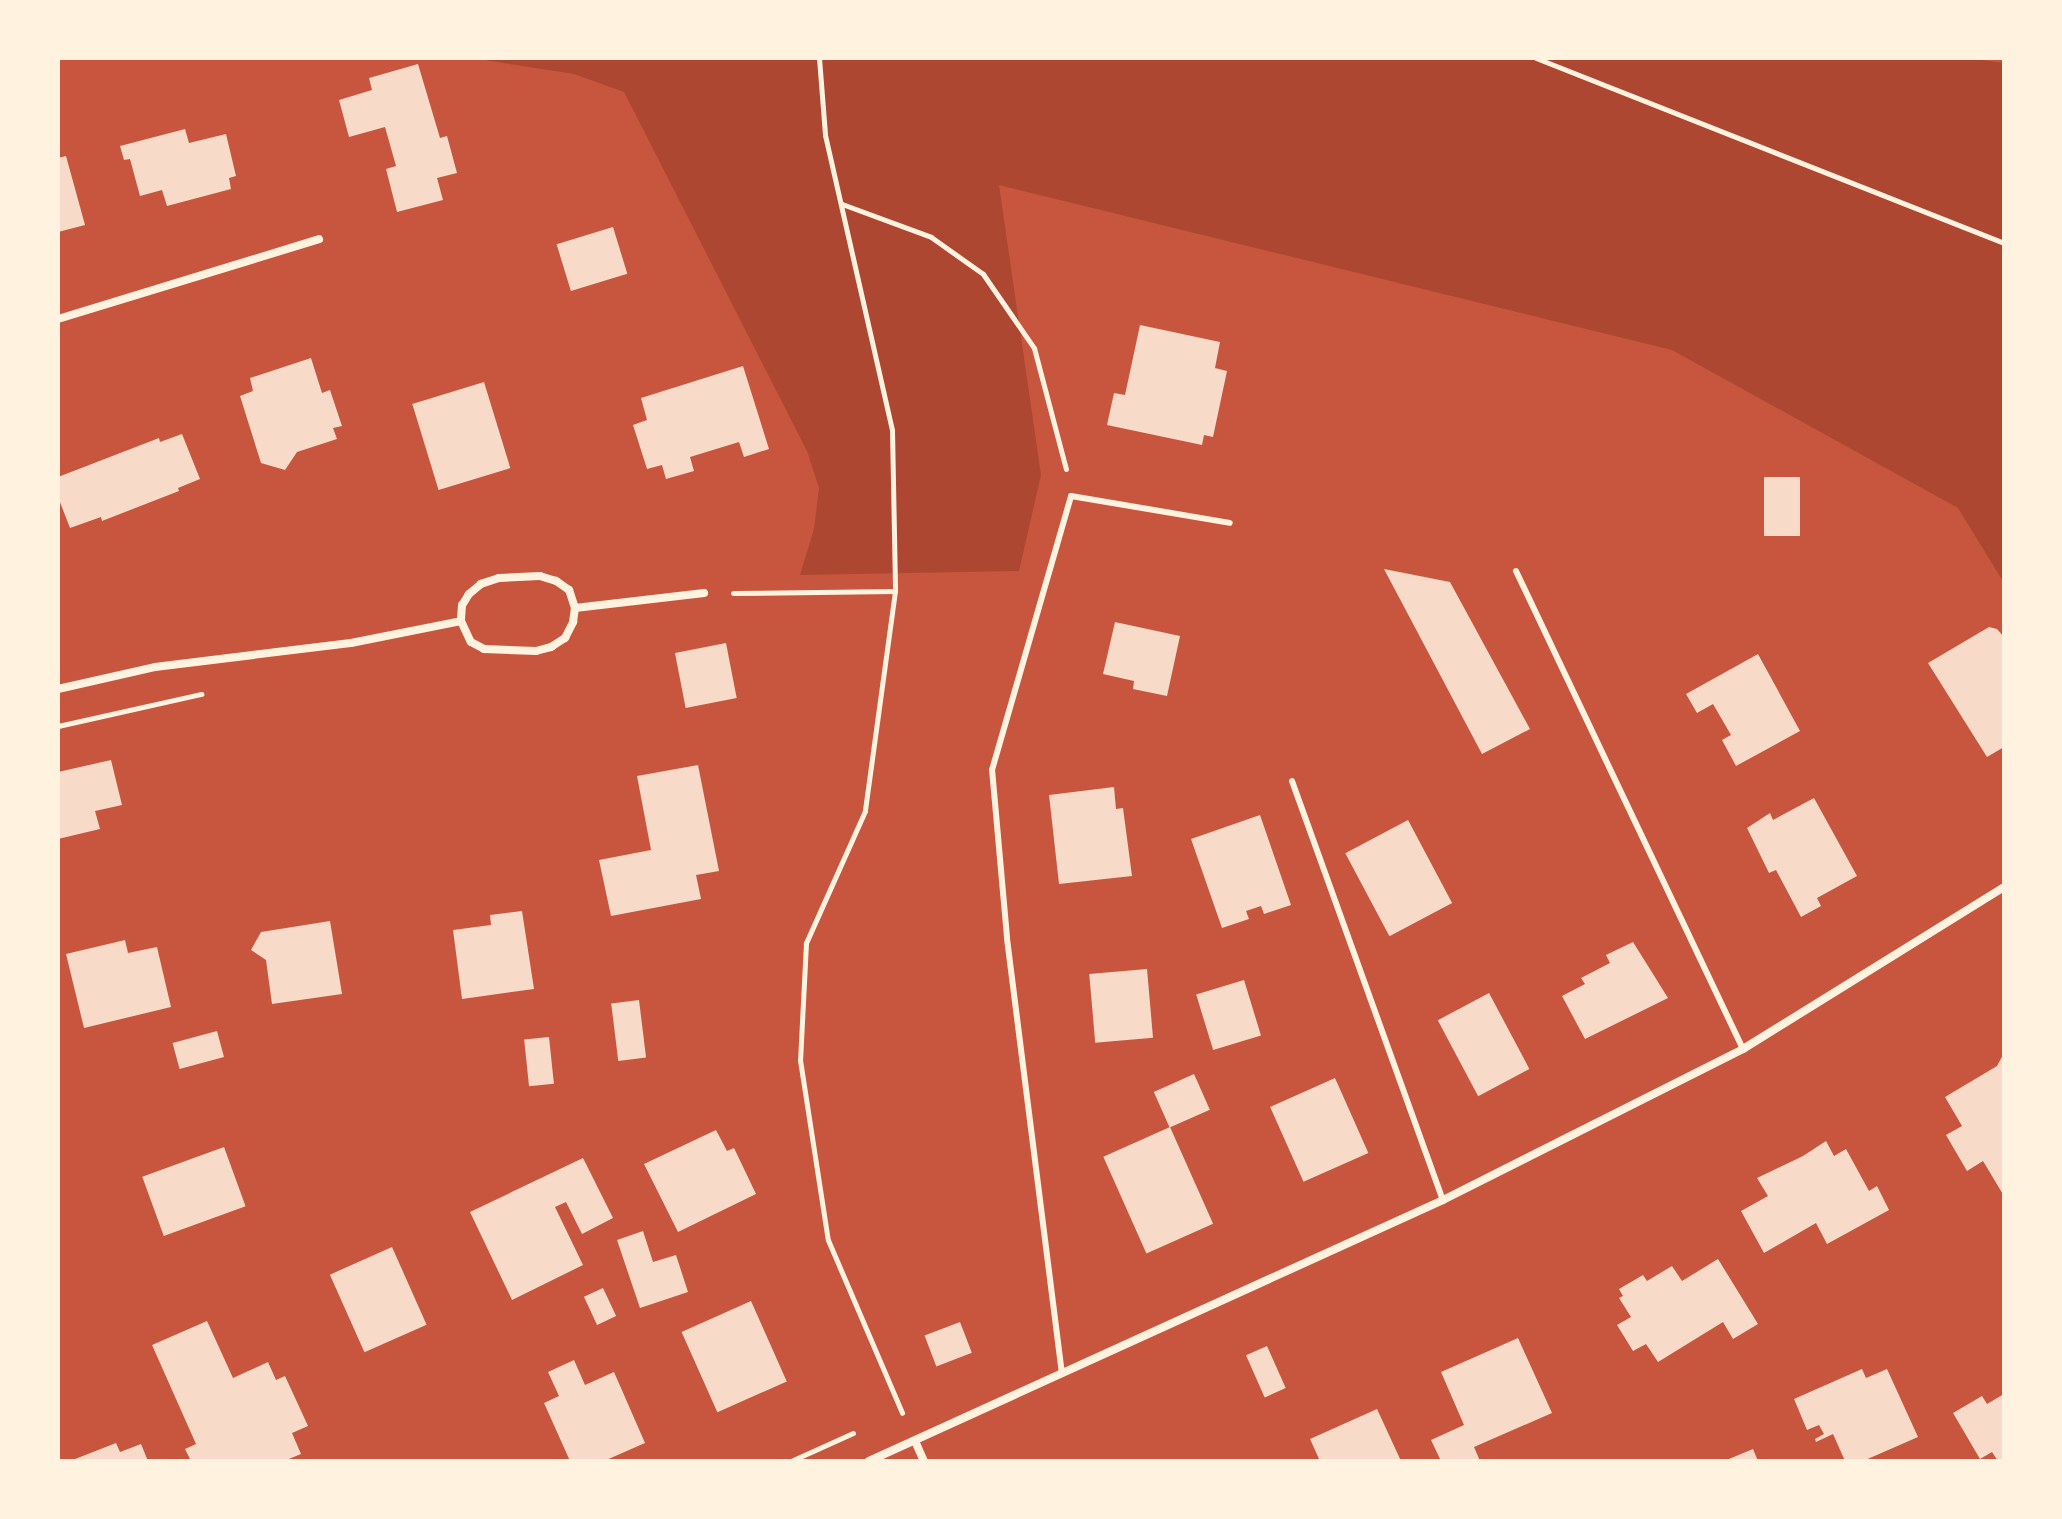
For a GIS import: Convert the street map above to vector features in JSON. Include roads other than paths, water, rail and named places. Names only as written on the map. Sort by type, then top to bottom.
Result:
[{"type":"street","points":[[58,319],[319,239]]},
{"type":"street","points":[[531,576],[556,581],[569,590],[575,608],[573,622],[565,638],[551,647],[536,651],[484,649],[471,642],[461,621],[462,605],[469,594],[481,584],[499,578],[531,576]]},
{"type":"street","points":[[575,608],[704,593]]},
{"type":"street","points":[[58,689],[155,667],[351,643],[461,621]]},
{"type":"street","points":[[869,1461],[1443,1200],[1743,1049],[2004,887]]},
{"type":"street","points":[[915,1441],[924,1461]]},
{"type":"lane","points":[[1062,1374],[1007,937],[992,770],[1071,496],[1230,523]]},
{"type":"lane","points":[[1516,571],[1743,1049]]},
{"type":"lane","points":[[1292,781],[1443,1200]]}]
